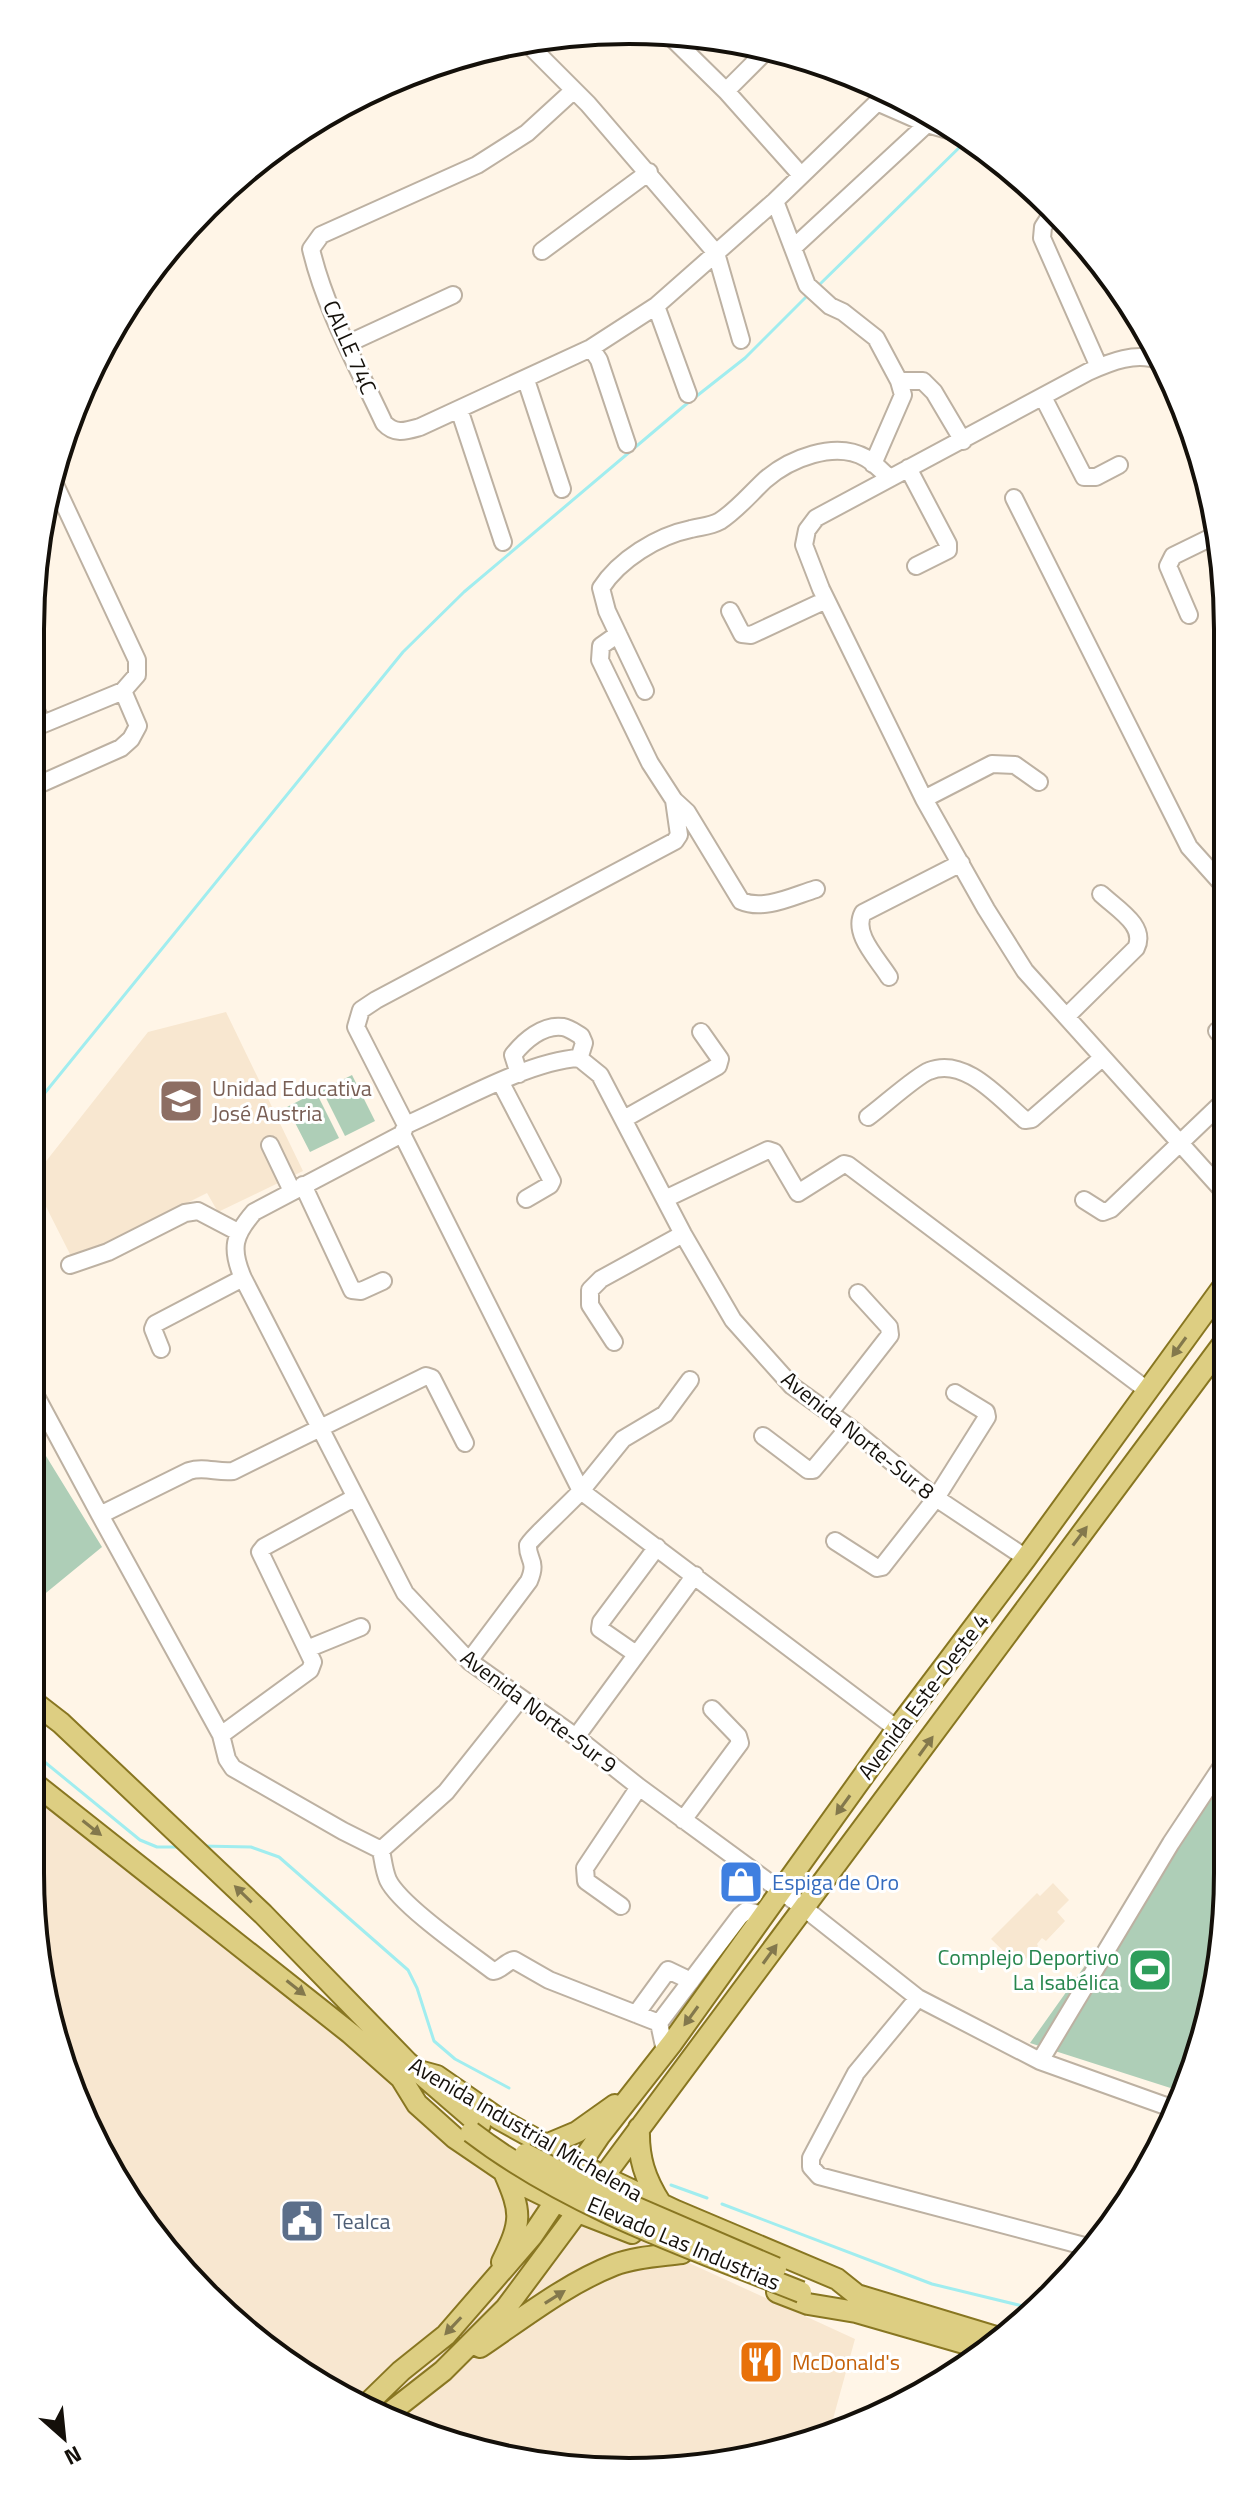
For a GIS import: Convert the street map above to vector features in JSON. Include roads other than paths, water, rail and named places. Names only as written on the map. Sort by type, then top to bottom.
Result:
[{"type":"main road","name":"Avenida Este-Oeste 4","points":[[627,2100],[1214,1299]]},
{"type":"main road","points":[[443,2371],[506,2308],[1214,1356]]},
{"type":"main road","name":"Avenida Industrial Michelena","points":[[44,1710],[216,1869],[408,2074],[417,2104],[455,2138],[504,2172],[578,2212],[808,2304],[857,2304],[988,2335]]},
{"type":"main road","name":"Avenida Industrial Michelena","points":[[44,1799],[408,2074],[437,2076],[499,2119],[604,2177],[837,2279],[857,2304],[973,2345]]},
{"type":"main road","name":"Elevado Las Industrias","points":[[408,2074],[513,2162],[594,2206],[857,2304]]},
{"type":"main road","points":[[546,2145],[577,2132],[627,2100]]},
{"type":"main road","points":[[372,2399],[446,2335],[492,2284],[532,2236],[627,2100]]},
{"type":"main road","points":[[639,2128],[641,2163],[661,2204]]},
{"type":"main road","points":[[492,2284],[518,2220],[518,2205],[504,2172]]},
{"type":"main road","points":[[395,2409],[443,2371],[557,2295],[600,2272],[633,2260],[682,2253]]},
{"type":"main road","points":[[381,2403],[400,2380],[401,2371]]},
{"type":"street","points":[[681,46],[726,91],[800,174]]},
{"type":"street","points":[[536,52],[649,172],[716,253],[741,340]]},
{"type":"street","points":[[726,91],[758,59]]},
{"type":"street","name":"CALLE 74C","points":[[459,409],[403,432],[390,430],[347,344],[315,269],[311,249],[321,235],[477,165],[527,133],[574,90]]},
{"type":"street","points":[[503,542],[459,409],[591,348],[656,306],[775,201],[880,101]]},
{"type":"street","points":[[794,247],[926,125]]},
{"type":"street","points":[[542,251],[649,172]]},
{"type":"street","points":[[775,201],[807,285],[830,306],[843,312],[876,338],[899,381],[903,395],[873,464]]},
{"type":"street","points":[[1048,220],[1042,238],[1099,367]]},
{"type":"street","points":[[347,344],[453,295]]},
{"type":"street","points":[[656,306],[688,394]]},
{"type":"street","points":[[591,348],[599,360],[627,444]]},
{"type":"street","points":[[1148,358],[1137,356],[1099,367],[908,468],[816,518],[807,530],[804,545],[826,600],[924,799],[1025,971],[1214,1181]]},
{"type":"street","points":[[526,380],[562,489]]},
{"type":"street","points":[[899,381],[923,381],[934,392],[963,441]]},
{"type":"street","points":[[1043,397],[1084,477],[1096,477],[1119,465]]},
{"type":"street","points":[[645,691],[607,611],[601,588],[609,575],[643,549],[676,534],[708,527],[721,520],[766,480],[803,457],[824,451],[865,457],[890,478]]},
{"type":"street","points":[[908,468],[948,544],[948,550],[943,554],[916,566]]},
{"type":"street","points":[[44,723],[123,691],[137,675],[137,660],[60,495]]},
{"type":"street","points":[[1014,498],[1189,847],[1214,875]]},
{"type":"street","points":[[1189,615],[1168,566],[1173,556],[1207,539]]},
{"type":"street","points":[[730,611],[742,634],[751,635],[826,600]]},
{"type":"street","points":[[618,634],[601,646],[602,667],[650,763],[674,800],[687,812],[741,901],[751,906],[766,904],[816,889]]},
{"type":"street","points":[[44,782],[121,748],[131,739],[138,726],[123,691]]},
{"type":"street","points":[[924,799],[992,764],[1015,765],[1039,782]]},
{"type":"street","points":[[674,800],[679,823],[679,835],[675,841],[376,1000],[361,1010],[356,1027],[581,1491],[897,1729]]},
{"type":"street","points":[[889,977],[860,932],[859,922],[863,913],[961,863]]},
{"type":"street","points":[[1067,1016],[1136,948],[1140,939],[1139,930],[1101,894]]},
{"type":"street","points":[[70,1265],[108,1252],[185,1213],[198,1211],[238,1232],[254,1212],[404,1130],[519,1074],[557,1060],[579,1059],[584,1043],[581,1036],[562,1027],[546,1029],[525,1040],[513,1055],[519,1074]]},
{"type":"street","points":[[624,1119],[718,1066],[720,1059],[701,1032]]},
{"type":"street","points":[[868,1117],[928,1071],[951,1068],[972,1075],[1025,1120],[1032,1119],[1102,1058]]},
{"type":"street","name":"Avenida Norte-Sur 8","points":[[579,1059],[600,1075],[683,1234],[733,1320],[792,1386],[830,1412],[936,1498],[1026,1558]]},
{"type":"street","points":[[501,1083],[552,1181],[526,1199]]},
{"type":"street","points":[[1084,1200],[1103,1212],[1111,1209],[1214,1111]]},
{"type":"street","points":[[270,1145],[298,1188],[352,1290],[361,1291],[383,1281]]},
{"type":"street","points":[[665,1199],[768,1150],[774,1152],[798,1193],[844,1164],[848,1165],[1147,1390]]},
{"type":"street","name":"Avenida Norte-Sur 9","points":[[238,1232],[236,1261],[243,1278],[405,1593],[469,1661],[804,1908],[918,1998],[1040,2061],[1165,2106]]},
{"type":"street","points":[[614,1342],[590,1305],[590,1290],[601,1279],[683,1234]]},
{"type":"street","points":[[161,1349],[153,1329],[155,1324],[243,1278]]},
{"type":"street","points":[[830,1412],[890,1335],[889,1327],[858,1293]]},
{"type":"street","points":[[100,1515],[189,1471],[199,1468],[233,1471],[426,1376],[432,1378],[465,1443]]},
{"type":"street","points":[[469,1661],[529,1581],[533,1571],[528,1547],[530,1540],[581,1491],[623,1439],[665,1414],[690,1380]]},
{"type":"street","points":[[835,1541],[877,1568],[882,1567],[936,1498],[987,1417],[986,1412],[955,1393]]},
{"type":"street","points":[[44,1411],[221,1735],[227,1759],[233,1768],[381,1850]]},
{"type":"street","points":[[763,1436],[808,1470],[813,1470],[849,1427]]},
{"type":"street","points":[[221,1735],[310,1670],[313,1662],[260,1552],[354,1498]]},
{"type":"street","points":[[636,1654],[600,1629],[601,1622],[657,1547]]},
{"type":"street","points":[[576,1737],[695,1575]]},
{"type":"street","points":[[307,1649],[361,1627]]},
{"type":"street","points":[[381,1850],[446,1792],[520,1699]]},
{"type":"street","points":[[683,1820],[740,1743],[738,1736],[712,1709]]},
{"type":"street","points":[[1040,2061],[1171,1843],[1214,1778]]},
{"type":"street","points":[[621,1906],[586,1881],[585,1868],[639,1787]]},
{"type":"street","points":[[381,1850],[387,1878],[394,1890],[493,1971],[514,1960],[549,1980],[659,2023]]},
{"type":"street","points":[[665,2051],[659,2023],[740,1916],[746,1911],[764,1915]]},
{"type":"street","points":[[636,2014],[668,1970],[691,1981]]},
{"type":"street","points":[[918,1998],[856,2073],[811,2158],[811,2167],[819,2176],[1080,2245]]},
{"type":"waterway","points":[[818,286],[960,147]]},
{"type":"waterway","points":[[44,1094],[403,652],[464,592],[745,358],[809,294]]},
{"type":"waterway","points":[[44,1761],[140,1840],[157,1847],[178,1847]]},
{"type":"waterway","points":[[201,1846],[251,1847],[279,1857],[408,1970],[434,2041],[455,2059],[509,2088]]},
{"type":"waterway","points":[[671,2185],[707,2198]]},
{"type":"waterway","points":[[722,2204],[932,2284],[1023,2306]]},
{"type":"place","name":"Unidad Educativa José Austria","points":[[181,1101]]},
{"type":"place","name":"Espiga de Oro","points":[[741,1882]]},
{"type":"place","name":"Complejo Deportivo La Isabélica","points":[[1150,1970]]},
{"type":"place","name":"Tealca","points":[[302,2221]]},
{"type":"place","name":"McDonald's","points":[[761,2362]]}]
